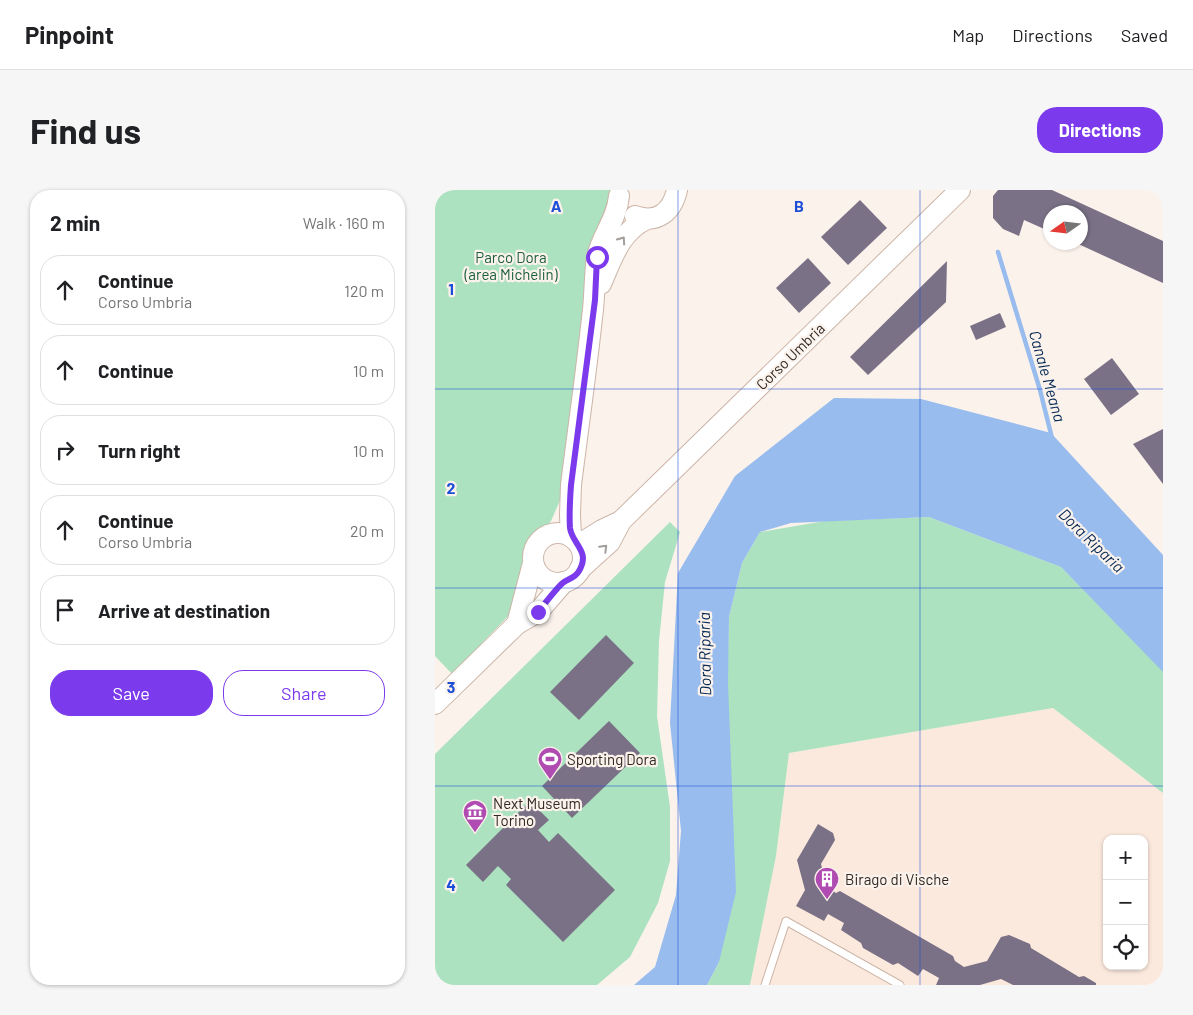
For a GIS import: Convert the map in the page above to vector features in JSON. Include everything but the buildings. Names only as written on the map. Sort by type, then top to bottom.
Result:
[{"type":"street","points":[[619,193],[624,208],[633,215],[647,219],[655,218],[665,213],[673,204],[677,190]]},
{"type":"street","name":"Corso Umbria","points":[[580,570],[610,542],[621,521],[960,190]]},
{"type":"street","points":[[533,563],[540,576],[553,583],[564,582],[575,577],[580,570],[583,556],[574,540],[570,515],[571,485],[595,300],[597,257],[618,207],[619,193]]},
{"type":"street","points":[[595,300],[619,243],[630,229],[647,219]]},
{"type":"street","points":[[547,536],[571,485]]},
{"type":"street","name":"Corso Umbria","points":[[574,540],[586,540],[621,521]]},
{"type":"street","points":[[517,624],[536,545],[547,536],[556,533],[574,540]]},
{"type":"street","points":[[435,704],[517,624],[538,612],[564,582]]},
{"type":"lane","points":[[765,985],[786,921],[900,985]]},
{"type":"shaded area","points":[[1053,708],[1163,793],[1163,985],[750,985],[776,856],[789,753]]},
{"type":"green space","name":"Parco Dora (area Michelin)","points":[[435,190],[611,190],[611,205],[588,261],[561,498],[551,521],[533,543],[528,553],[523,601],[452,674],[435,656]]},
{"type":"green space","points":[[929,517],[1061,567],[1163,671],[1163,793],[1053,708],[789,753],[776,856],[750,985],[707,985],[719,962],[729,617],[742,563],[760,532],[825,521]]},
{"type":"green space","name":"Sporting Dora","points":[[670,522],[680,532],[665,582],[659,641],[657,716],[670,807],[670,861],[658,903],[630,957],[597,985],[435,985],[435,754]]},
{"type":"water","name":"Dora Riparia","points":[[834,398],[921,399],[1051,433],[1163,555],[1163,672],[1061,567],[929,517],[791,523],[760,532],[742,563],[729,617],[728,683],[736,892],[719,962],[707,985],[634,985],[655,967],[676,895],[681,831],[670,723],[678,573],[735,476]]},
{"type":"waterway","name":"Canale Meana","points":[[998,252],[1040,390],[1052,438]]},
{"type":"place","name":"Sporting Dora","points":[[550,780]]},
{"type":"place","name":"Next Museum Torino","points":[[475,833]]},
{"type":"place","name":"Birago di Vische","points":[[827,900]]},
{"type":"route","points":[[538,612],[564,582],[575,577],[582,564],[581,548],[571,537],[571,485],[595,300],[597,257]]}]
